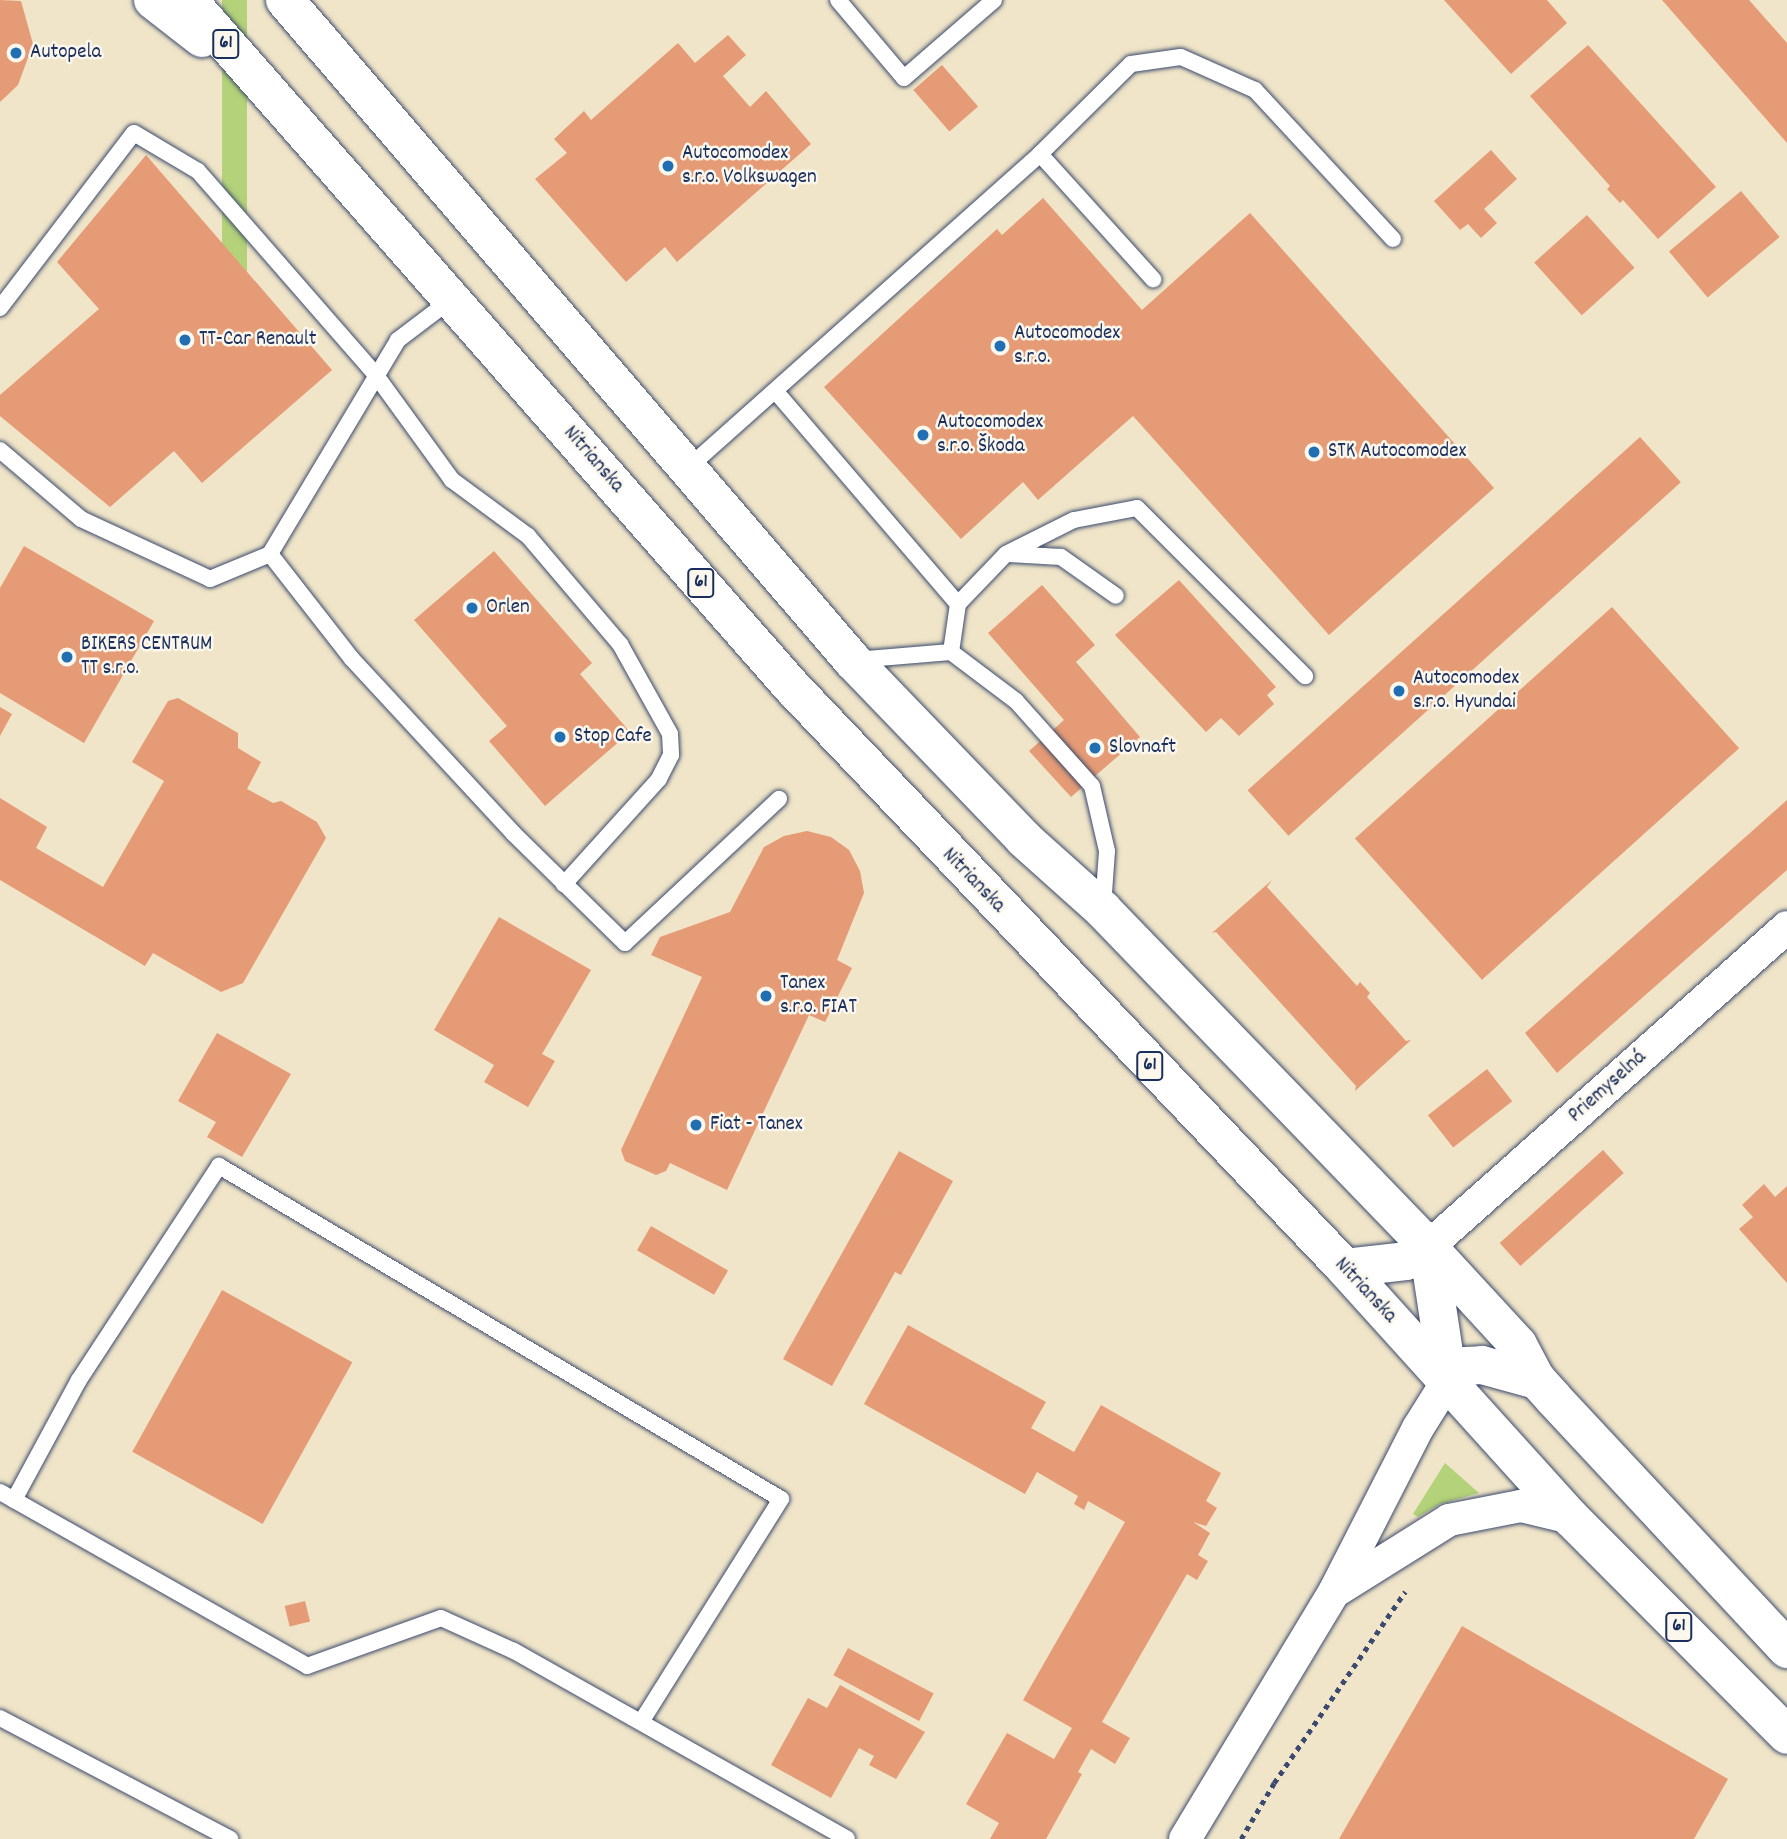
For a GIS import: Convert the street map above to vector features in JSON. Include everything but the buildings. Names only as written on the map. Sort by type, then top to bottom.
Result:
[{"type":"main road","points":[[153,0],[264,87]]},
{"type":"main road","name":"Nitrianska","points":[[188,0],[792,687],[1345,1268],[1571,1518],[1787,1735]]},
{"type":"main road","points":[[285,0],[853,660],[1024,839],[1103,910],[1428,1247],[1518,1345],[1536,1380],[1787,1648]]},
{"type":"main road","points":[[1345,1268],[1406,1261],[1428,1247]]},
{"type":"main road","points":[[1428,1247],[1448,1380]]},
{"type":"main road","points":[[1448,1380],[1465,1366],[1482,1365],[1536,1380]]},
{"type":"street","name":"Priemyselná","points":[[1428,1247],[1787,927]]},
{"type":"street","points":[[1185,1839],[1334,1592],[1418,1428],[1448,1380]]},
{"type":"street","points":[[1334,1592],[1449,1520],[1521,1506],[1571,1518]]},
{"type":"lane","points":[[838,0],[904,78],[994,0]]},
{"type":"lane","points":[[689,467],[777,393],[1040,154],[1131,64],[1181,57],[1255,90],[1393,239]]},
{"type":"lane","points":[[0,308],[134,133],[198,171],[375,374],[453,480],[528,536],[620,644],[670,734],[671,755],[659,779],[564,884]]},
{"type":"lane","points":[[1040,154],[1153,279]]},
{"type":"lane","points":[[0,450],[81,519],[210,579],[270,554],[375,374],[398,340],[452,299]]},
{"type":"lane","points":[[777,393],[958,604]]},
{"type":"lane","points":[[951,652],[958,604],[1006,554],[1074,520],[1138,508],[1305,676]]},
{"type":"lane","points":[[270,554],[352,659],[564,884],[625,943],[779,799]]},
{"type":"lane","points":[[1006,554],[1061,557],[1116,596]]},
{"type":"lane","points":[[853,660],[951,652],[1016,701],[1092,786],[1107,851],[1103,910]]},
{"type":"lane","points":[[640,1722],[781,1499],[219,1166],[79,1380],[7,1496],[307,1666],[441,1618],[514,1651],[847,1839]]},
{"type":"lane","points":[[0,1718],[230,1839]]},
{"type":"path","points":[[1241,1839],[1274,1783],[1408,1588]]},
{"type":"green space","points":[[222,0],[247,0],[247,320],[222,320]]},
{"type":"green space","points":[[1445,1463],[1479,1493],[1440,1504],[1418,1517],[1413,1514]]},
{"type":"place","name":"Autopela","points":[[16,53]]},
{"type":"place","name":"Autocomodex s.r.o. Volkswagen","points":[[668,166]]},
{"type":"place","name":"TT-Car Renault","points":[[185,340]]},
{"type":"place","name":"Autocomodex s.r.o.","points":[[1000,346]]},
{"type":"place","name":"Autocomodex s.r.o. Škoda","points":[[923,435]]},
{"type":"place","name":"STK Autocomodex","points":[[1314,452]]},
{"type":"place","name":"Orlen","points":[[472,608]]},
{"type":"place","name":"BIKERS CENTRUM TT s.r.o.","points":[[67,657]]},
{"type":"place","name":"Autocomodex s.r.o. Hyundai","points":[[1399,691]]},
{"type":"place","name":"Stop Cafe","points":[[560,737]]},
{"type":"place","name":"Slovnaft","points":[[1095,748]]},
{"type":"place","name":"Tanex s.r.o. FIAT","points":[[766,996]]},
{"type":"place","name":"Fiat - Tanex","points":[[696,1125]]}]
